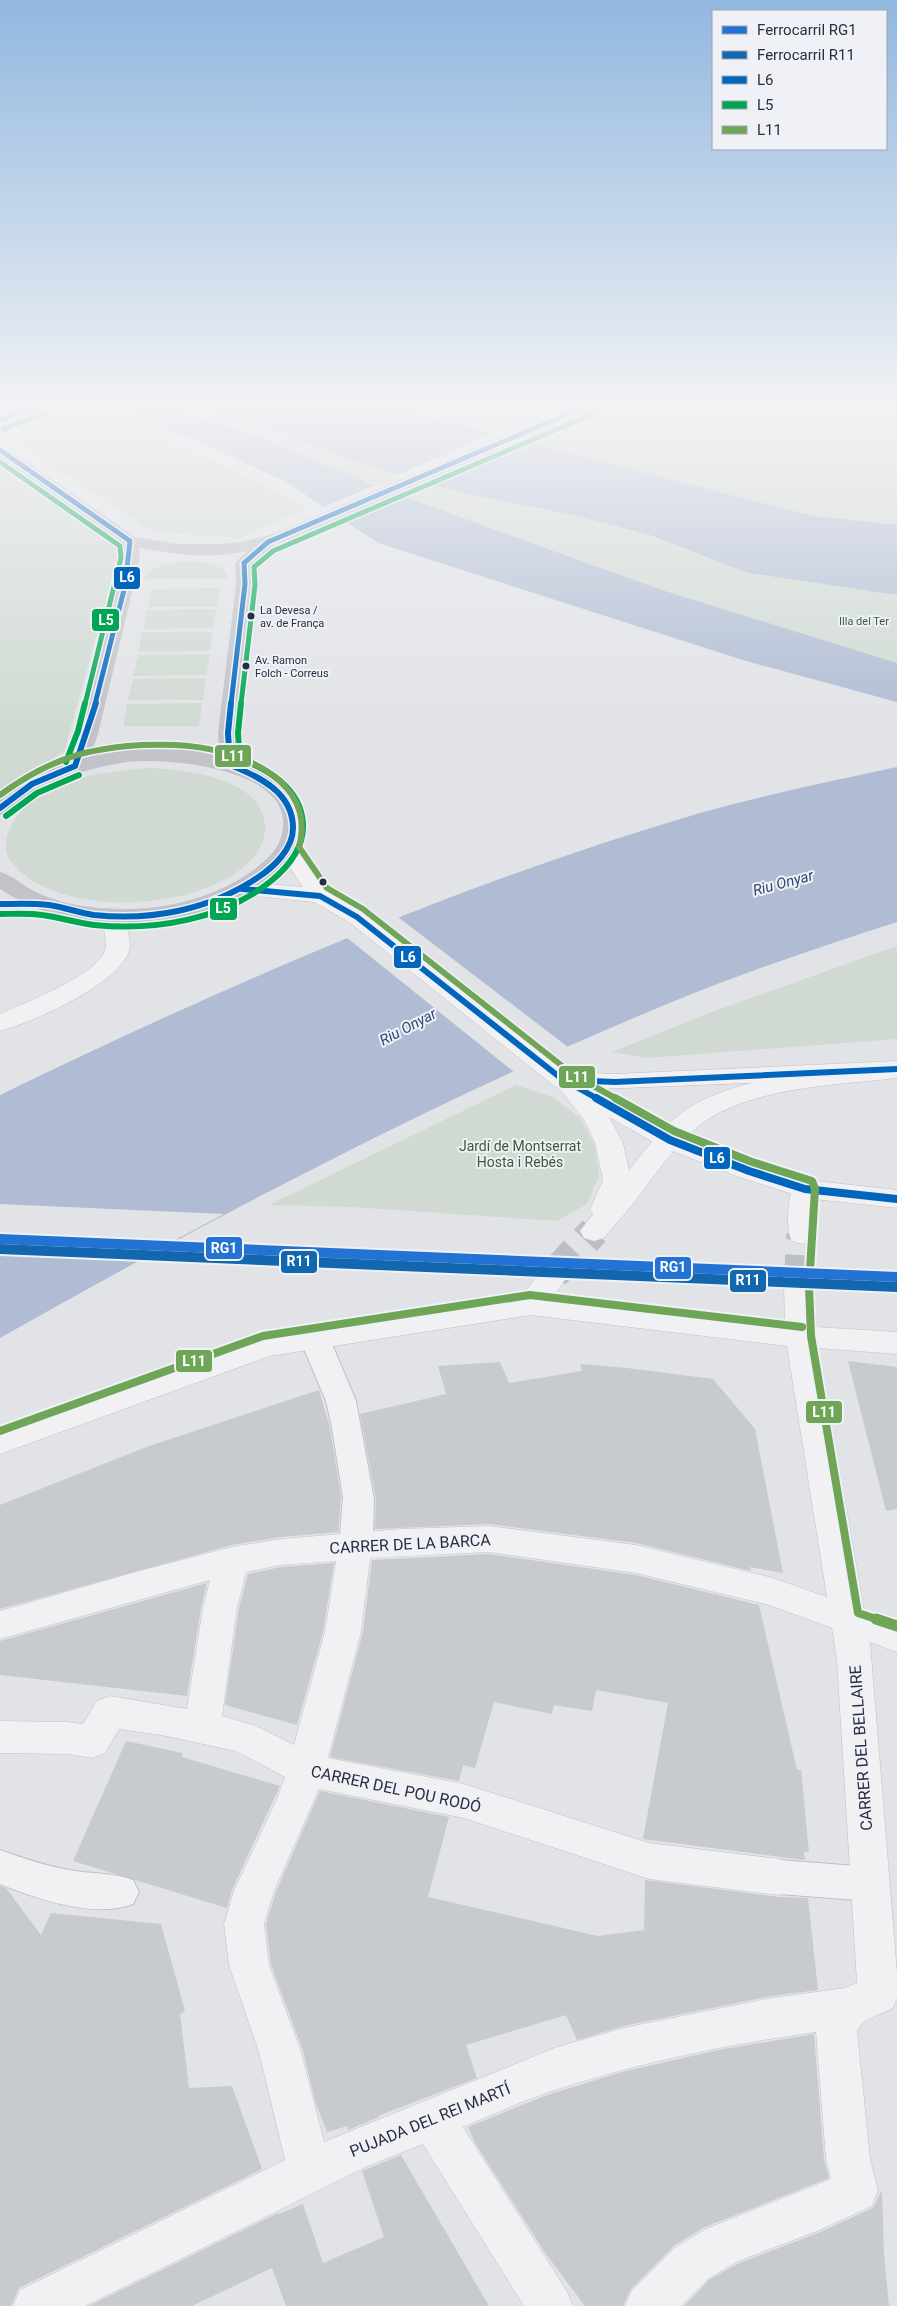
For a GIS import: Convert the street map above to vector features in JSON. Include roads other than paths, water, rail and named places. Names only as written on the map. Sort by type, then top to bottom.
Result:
[{"type":"main road","points":[[88,512],[130,541],[177,548],[219,549],[268,542],[341,512]]},
{"type":"main road","points":[[75,766],[88,734],[125,585],[131,559],[130,541]]},
{"type":"main road","points":[[230,765],[228,733],[245,584],[244,563],[268,542]]},
{"type":"main road","points":[[0,808],[32,784],[75,766],[116,758],[156,755],[195,758],[230,765],[260,778],[284,798],[291,812],[294,826],[288,848],[266,873],[242,888],[218,899],[176,910],[113,915],[73,912],[47,905],[25,896],[0,879]]},
{"type":"main road","points":[[0,904],[47,905]]},
{"type":"street","points":[[288,848],[320,896]]},
{"type":"street","points":[[242,888],[320,896],[357,918],[566,1082],[596,1117],[609,1143],[618,1180],[594,1231],[633,1185],[652,1156],[700,1113],[717,1103],[744,1094],[897,1070]]},
{"type":"street","points":[[0,1024],[90,980],[106,969],[114,959],[117,949],[113,915]]},
{"type":"street","points":[[566,1082],[615,1082],[897,1070]]},
{"type":"street","points":[[566,1082],[670,1140],[749,1171],[805,1189],[897,1198]]},
{"type":"street","points":[[802,1234],[805,1189]]},
{"type":"street","points":[[531,1304],[554,1274]]},
{"type":"street","name":"CARRER DEL BELLAIRE","points":[[799,1286],[801,1337],[855,1660],[878,1994],[848,2008]]},
{"type":"street","points":[[0,1442],[266,1346],[531,1304],[801,1337],[863,1339],[897,1343]]},
{"type":"street","points":[[310,2172],[280,2052],[249,1965],[244,1924],[254,1891],[296,1800],[306,1770],[343,1632],[355,1546],[358,1537],[358,1497],[340,1401],[314,1337]]},
{"type":"street","name":"CARRER DE LA BARCA","points":[[0,1625],[232,1561],[281,1552],[489,1539],[636,1559],[773,1592],[897,1637]]},
{"type":"street","points":[[202,1728],[220,1608],[232,1561]]},
{"type":"street","name":"CARRER DEL POU RODÓ","points":[[0,1738],[67,1738],[92,1742],[110,1712],[243,1737],[306,1770],[464,1801],[649,1861],[779,1877],[870,1884]]},
{"type":"street","points":[[0,1866],[28,1879],[102,1892],[120,1892]]},
{"type":"street","points":[[648,2306],[692,2263],[722,2245],[801,2215],[856,2190],[848,2159],[836,2028],[848,2008]]},
{"type":"street","name":"PUJADA DEL REI MARTÍ","points":[[36,2306],[356,2150],[556,2068],[628,2048],[772,2018],[848,2008]]},
{"type":"street","points":[[432,2118],[550,2306]]},
{"type":"water","points":[[331,512],[445,512],[665,591],[897,663],[897,702],[746,661],[378,543]]},
{"type":"water","points":[[557,512],[797,512],[814,516],[897,525],[897,595],[748,573],[650,535]]},
{"type":"water","name":"Riu Onyar","points":[[897,767],[897,922],[781,961],[695,993],[497,1079],[412,1119],[246,1204],[0,1338],[0,1095],[257,976],[432,904],[610,841],[700,813],[773,794]]},
{"type":"tunnel","points":[[554,1274],[594,1231]]},
{"type":"tunnel","points":[[799,1286],[802,1234]]},
{"type":"rail line","name":"RG1","points":[[0,1239],[897,1277]]},
{"type":"rail line","name":"R11","points":[[0,1249],[897,1287]]},
{"type":"place","name":"La Devesa / av. de França","points":[[251,616]]},
{"type":"place","name":"Av. Ramon Folch - Correus","points":[[246,666]]},
{"type":"park label","name":"Illa del Ter","points":[[864,621]]},
{"type":"park label","name":"Jardí de Montserrat Hosta i Rebés","points":[[520,1154]]}]
